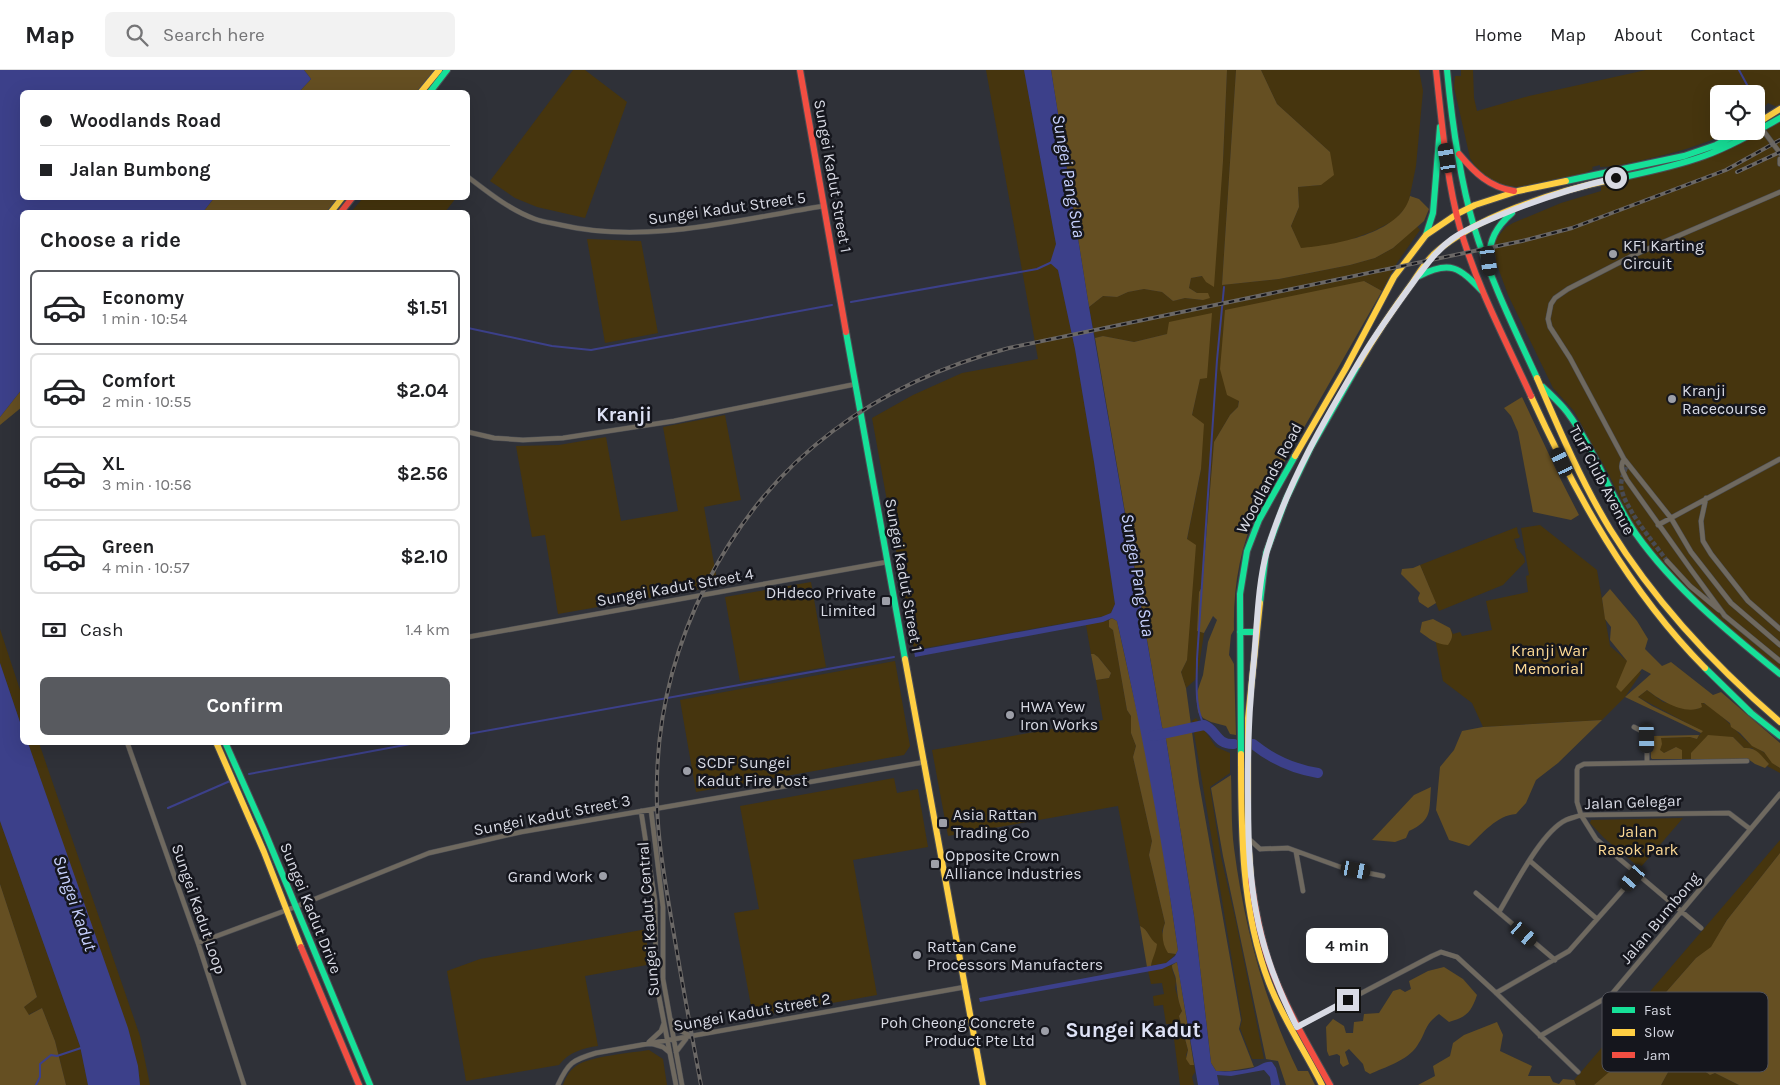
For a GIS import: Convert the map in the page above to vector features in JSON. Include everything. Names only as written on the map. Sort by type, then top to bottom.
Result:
[{"type":"main road","points":[[424,90],[439,70]]},
{"type":"main road","points":[[432,90],[447,70]]},
{"type":"main road","name":"Sungei Kadut Street 1","points":[[800,70],[887,562],[983,1085]]},
{"type":"main road","points":[[1426,235],[1433,213],[1441,116],[1436,70]]},
{"type":"main road","name":"Turf Club Avenue","points":[[1448,70],[1450,99],[1459,154],[1474,226],[1491,274],[1563,436],[1593,496],[1623,548],[1670,612],[1711,659],[1780,722]]},
{"type":"main road","points":[[1765,118],[1780,109]]},
{"type":"main road","name":"Turf Club Avenue","points":[[1441,116],[1457,214],[1484,293],[1562,462],[1587,510],[1618,560],[1653,608],[1692,655],[1733,697],[1780,736]]},
{"type":"main road","name":"Woodlands Road","points":[[1765,127],[1780,118]]},
{"type":"main road","name":"Woodlands Road","points":[[1322,1085],[1291,1030],[1270,986],[1258,951],[1249,911],[1243,862],[1241,829],[1240,594],[1247,551],[1259,520],[1346,368],[1394,277],[1426,235],[1469,207],[1518,191],[1684,156],[1726,140]]},
{"type":"main road","name":"Woodlands Road","points":[[1330,1085],[1297,1027],[1277,983],[1265,948],[1256,910],[1249,862],[1248,718],[1256,632],[1266,553],[1286,499],[1310,447],[1376,333],[1432,256],[1442,246],[1474,226],[1519,207],[1581,186],[1668,167],[1719,151],[1740,140]]},
{"type":"main road","points":[[1459,154],[1478,176],[1489,184],[1504,190],[1518,191]]},
{"type":"main road","points":[[333,210],[340,200]]},
{"type":"main road","points":[[343,210],[350,200]]},
{"type":"main road","points":[[1491,274],[1489,247],[1492,236],[1498,225],[1519,207]]},
{"type":"main road","points":[[1417,278],[1436,268],[1449,266],[1467,274],[1484,293]]},
{"type":"main road","points":[[1540,383],[1566,411],[1588,447],[1635,534],[1669,576],[1713,620],[1780,674]]},
{"type":"main road","points":[[1240,632],[1256,632]]},
{"type":"main road","name":"Sungei Kadut Drive","points":[[217,745],[359,1085]]},
{"type":"main road","name":"Sungei Kadut Drive","points":[[226,745],[264,830],[370,1085]]},
{"type":"street","points":[[1765,134],[1780,157],[1780,164]]},
{"type":"street","name":"Sungei Kadut Street 5","points":[[470,178],[516,210],[536,220],[581,230],[660,232],[824,206]]},
{"type":"street","points":[[1780,192],[1636,254],[1568,289],[1554,298],[1548,319],[1550,327],[1570,358],[1624,459],[1671,518],[1691,552],[1731,603],[1780,645]]},
{"type":"street","points":[[470,432],[494,438],[522,440],[563,438],[674,421],[856,384]]},
{"type":"street","points":[[1624,459],[1621,466],[1622,471],[1658,525],[1725,616]]},
{"type":"street","points":[[1658,525],[1780,459]]},
{"type":"street","points":[[1706,498],[1701,521],[1703,540],[1711,554],[1748,601],[1780,629]]},
{"type":"street","points":[[1667,561],[1690,586],[1780,661]]},
{"type":"street","name":"Sungei Kadut Street 4","points":[[470,637],[887,562]]},
{"type":"street","points":[[1634,728],[1645,733],[1647,738],[1647,763]]},
{"type":"street","name":"Sungei Kadut Loop","points":[[128,745],[198,943],[244,1085]]},
{"type":"street","points":[[1702,928],[1596,839],[1581,815],[1577,802],[1577,770],[1578,767],[1584,764],[1747,761]]},
{"type":"street","name":"Sungei Kadut Street 3","points":[[198,943],[295,907],[429,853],[521,832],[924,762]]},
{"type":"street","name":"Jalan Bumbong","points":[[1614,992],[1780,794]]},
{"type":"street","name":"Sungei Kadut Central","points":[[651,810],[662,907],[663,979],[682,1085]]},
{"type":"street","name":"Sungei Kadut Central","points":[[641,811],[655,901],[656,981],[676,1085]]},
{"type":"street","name":"Jalan Gelegar","points":[[1499,912],[1549,833],[1565,821],[1581,815],[1729,813],[1750,829]]},
{"type":"street","points":[[1248,838],[1251,843],[1260,849],[1284,848],[1343,868],[1383,876]]},
{"type":"street","points":[[1249,862],[1252,856],[1260,849]]},
{"type":"street","points":[[1296,852],[1303,892]]},
{"type":"street","points":[[1530,861],[1597,919]]},
{"type":"street","points":[[1496,993],[1569,952],[1637,874]]},
{"type":"street","points":[[1476,893],[1555,960]]},
{"type":"street","points":[[1297,1027],[1441,952],[1457,957],[1578,1072]]},
{"type":"street","name":"Sungei Kadut Street 2","points":[[558,1085],[566,1067],[582,1057],[596,1053],[688,1035],[965,987]]},
{"type":"street","name":"Jalan Bumbong","points":[[1540,1036],[1602,1000]]},
{"type":"street","points":[[671,1020],[679,1030],[688,1035],[676,1052]]},
{"type":"street","points":[[648,1043],[661,1031],[664,1022]]},
{"type":"street","points":[[648,1043],[664,1047],[670,1053]]},
{"type":"green space","points":[[573,70],[585,70],[627,102],[585,218],[537,207],[515,198],[490,181]]},
{"type":"green space","points":[[986,70],[1024,70],[1056,244],[1051,263],[1058,270],[1075,349],[1115,604],[1111,613],[1105,616],[914,650],[872,418],[913,395],[962,373],[1038,359]]},
{"type":"green space","points":[[1227,70],[1236,70],[1222,285],[1279,279],[1350,265],[1375,258],[1393,248],[1417,226],[1420,230],[1397,263],[1382,291],[1364,281],[1239,400],[1238,407],[1230,415],[1214,442],[1202,587],[1199,592],[1197,631],[1204,633],[1198,673],[1195,680],[1186,688],[1181,672],[1187,660],[1187,540],[1201,469],[1192,415],[1200,378],[1206,378],[1167,334],[1134,342],[1103,336],[1095,338],[1089,307],[1103,296],[1117,297],[1128,292],[1144,289],[1162,292],[1173,301],[1185,298],[1203,300],[1189,288],[1191,278],[1203,276],[1223,161]]},
{"type":"green space","points":[[1261,70],[1419,70],[1423,91],[1416,166],[1408,205],[1395,220],[1374,231],[1339,244],[1301,249],[1291,226],[1299,207],[1298,187],[1321,185],[1330,152],[1277,104]]},
{"type":"green space","points":[[1461,70],[1473,70],[1474,98],[1477,111],[1529,96],[1646,70],[1780,70],[1780,104],[1777,107],[1768,103],[1765,106],[1765,85],[1710,85],[1710,140],[1655,157],[1617,166],[1600,167],[1600,165],[1592,167],[1593,169],[1585,173],[1519,187],[1503,185],[1490,180],[1479,171],[1470,158],[1454,87],[1455,76],[1461,76]]},
{"type":"green space","name":"Kranji Racecourse","points":[[1780,122],[1780,672],[1687,590],[1637,533],[1609,475],[1574,411],[1553,388],[1508,295],[1496,262],[1494,246],[1495,240],[1506,227],[1513,223],[1561,203],[1601,191],[1601,186],[1693,163],[1726,151],[1746,140],[1765,140],[1765,130]]},
{"type":"green space","points":[[361,200],[454,200],[447,210],[353,210]]},
{"type":"green space","points":[[587,239],[641,241],[658,333],[605,343]]},
{"type":"green space","points":[[725,415],[741,500],[704,507],[718,586],[558,614],[545,535],[532,537],[516,446],[559,445],[606,437],[621,521],[678,511],[663,427]]},
{"type":"green space","name":"Kranji War Memorial","points":[[1540,525],[1597,570],[1610,646],[1641,673],[1625,697],[1602,720],[1483,727],[1472,703],[1443,681],[1435,638],[1450,628],[1453,634],[1460,632],[1462,636],[1492,630],[1486,601],[1528,592],[1526,576],[1529,575],[1521,528]]},
{"type":"green space","points":[[1517,527],[1520,536],[1514,539],[1516,547],[1524,557],[1525,562],[1503,585],[1439,611],[1420,565]]},
{"type":"green space","points":[[811,582],[826,667],[740,682],[725,597]]},
{"type":"green space","points":[[1109,620],[1109,627],[1113,630],[1127,710],[1131,716],[1131,733],[1136,746],[1133,757],[1152,841],[1149,855],[1165,923],[1162,931],[1168,953],[1176,954],[1166,963],[1151,966],[1151,938],[1145,929],[1140,926],[1118,806],[948,836],[932,750],[1103,720],[1096,680],[1109,678],[1111,673],[1098,657],[1091,654],[1086,625]]},
{"type":"green space","points":[[0,629],[20,690],[20,722],[0,663]]},
{"type":"green space","points":[[895,661],[910,746],[904,755],[696,792],[680,700]]},
{"type":"green space","points":[[1647,690],[1663,702],[1698,709],[1701,702],[1708,706],[1721,715],[1749,743],[1766,754],[1780,768],[1780,773],[1767,766],[1769,764],[1752,748],[1744,748],[1733,737],[1691,753],[1691,759],[1682,759],[1682,754],[1676,747],[1664,753],[1659,750],[1660,738],[1690,737],[1697,739],[1702,731],[1638,697]]},
{"type":"green space","points":[[1196,718],[1216,747],[1230,753],[1230,773],[1210,787],[1221,857],[1264,1059],[1252,1059],[1240,1028],[1242,1020],[1192,721]]},
{"type":"green space","points":[[29,745],[40,745],[140,1036],[150,1085],[140,1085],[138,1066]]},
{"type":"green space","points":[[894,778],[897,793],[918,789],[928,847],[853,860],[877,995],[753,1017],[734,913],[759,909],[740,806]]},
{"type":"green space","name":"Jalan Rasok Park","points":[[1683,818],[1640,868],[1604,838],[1590,823],[1591,820]]},
{"type":"green space","points":[[0,821],[80,1046],[88,1085],[66,1085],[55,1041],[42,1008],[28,1015],[24,1007],[37,997],[0,884]]},
{"type":"green space","points":[[1780,840],[1780,853],[1727,920],[1711,948],[1696,958],[1666,992],[1650,992]]},
{"type":"green space","points":[[647,929],[647,965],[585,976],[598,1046],[577,1051],[559,1065],[466,1081],[447,971],[480,959]]},
{"type":"green space","points":[[1172,965],[1176,981],[1175,988],[1182,1011],[1179,1016],[1188,1050],[1186,1055],[1190,1065],[1194,1065],[1195,1072],[1192,1077],[1194,1085],[1180,1085],[1172,1024],[1166,1024],[1163,1005],[1154,1006],[1153,996],[1164,994],[1162,983],[1151,984],[1148,971]]},
{"type":"green space","points":[[1602,1047],[1602,1072],[1611,1072],[1594,1085],[1576,1085],[1574,1080]]},
{"type":"green space","points":[[649,1050],[663,1059],[667,1085],[563,1085],[571,1070],[582,1063],[601,1057]]},
{"type":"green space","points":[[1668,1072],[1706,1072],[1710,1075],[1715,1073],[1739,1085],[1661,1085]]},
{"type":"shaded area","points":[[304,70],[435,70],[420,90],[301,90],[311,79]]},
{"type":"shaded area","points":[[1051,70],[1227,70],[1214,287],[1206,282],[1202,276],[1191,278],[1189,288],[1197,293],[1208,293],[1210,298],[1203,300],[1185,298],[1173,301],[1162,292],[1144,289],[1128,292],[1117,297],[1103,296],[1089,307]]},
{"type":"shaded area","points":[[1236,70],[1261,70],[1277,104],[1330,152],[1334,175],[1321,185],[1298,187],[1299,207],[1291,226],[1301,248],[1348,240],[1380,228],[1394,220],[1404,209],[1410,196],[1419,199],[1429,209],[1424,221],[1393,248],[1375,258],[1279,279],[1222,285]]},
{"type":"shaded area","points":[[212,200],[340,200],[333,210],[205,210]]},
{"type":"shaded area","points":[[1364,281],[1382,291],[1258,508],[1242,552],[1236,583],[1234,630],[1231,635],[1229,655],[1234,664],[1236,735],[1230,734],[1226,726],[1203,718],[1198,712],[1196,695],[1203,675],[1208,642],[1217,620],[1213,616],[1204,633],[1197,631],[1199,592],[1202,587],[1214,442],[1230,415],[1238,407],[1239,401],[1227,395],[1220,369],[1225,310]]},
{"type":"shaded area","points":[[1212,313],[1207,378],[1200,379],[1192,415],[1204,424],[1201,469],[1187,539],[1196,545],[1187,660],[1181,672],[1186,688],[1199,783],[1241,1020],[1239,1029],[1254,1067],[1230,1071],[1216,1071],[1211,1063],[1194,916],[1165,733],[1162,727],[1095,338],[1103,336],[1134,342],[1167,334],[1169,322]]},
{"type":"shaded area","points":[[20,392],[20,409],[0,425],[0,417]]},
{"type":"shaded area","points":[[1522,397],[1579,515],[1571,520],[1533,512],[1518,432],[1511,416],[1504,408]]},
{"type":"shaded area","points":[[1420,565],[1436,603],[1428,608],[1419,602],[1420,593],[1401,574],[1402,569]]},
{"type":"shaded area","points":[[1610,589],[1637,621],[1648,639],[1645,649],[1662,666],[1671,662],[1713,695],[1721,692],[1780,743],[1780,768],[1772,763],[1764,752],[1752,746],[1740,733],[1731,727],[1730,723],[1704,703],[1701,703],[1702,707],[1688,710],[1673,706],[1647,690],[1638,697],[1703,731],[1701,733],[1625,697],[1651,674],[1642,669],[1621,692],[1616,687],[1627,661],[1610,640],[1611,627],[1605,619],[1602,598]]},
{"type":"shaded area","points":[[1112,618],[1117,621],[1144,743],[1162,842],[1178,950],[1176,954],[1168,953],[1163,942],[1165,923],[1149,855],[1152,841],[1133,757],[1136,746],[1131,733],[1131,716],[1127,710],[1113,630],[1109,627],[1109,620]]},
{"type":"shaded area","points":[[1433,619],[1450,628],[1452,636],[1448,645],[1436,642],[1420,632],[1422,622]]},
{"type":"shaded area","points":[[1091,654],[1098,657],[1111,673],[1109,678],[1096,680]]},
{"type":"shaded area","points":[[1602,720],[1558,763],[1536,780],[1526,803],[1516,814],[1496,821],[1469,846],[1449,840],[1436,810],[1440,767],[1454,750],[1462,731],[1483,727]]},
{"type":"shaded area","points":[[1699,735],[1697,739],[1690,737],[1661,738],[1660,750],[1664,753],[1676,747],[1682,750],[1682,759],[1651,758],[1650,738],[1653,736]]},
{"type":"shaded area","points":[[1708,735],[1733,737],[1744,748],[1758,752],[1769,764],[1765,768],[1748,759],[1691,759],[1691,753]]},
{"type":"shaded area","points":[[1231,775],[1232,821],[1238,877],[1257,962],[1275,1017],[1298,1071],[1308,1071],[1315,1085],[1286,1085],[1278,1061],[1266,1059],[1223,856],[1211,788]]},
{"type":"shaded area","points":[[1431,787],[1428,814],[1422,823],[1409,831],[1406,838],[1395,842],[1372,840],[1414,795]]},
{"type":"shaded area","points":[[1780,853],[1780,1085],[1739,1085],[1715,1073],[1710,1075],[1706,1072],[1768,1072],[1768,992],[1666,992],[1696,958],[1711,947],[1727,920]]},
{"type":"shaded area","points":[[0,884],[37,997],[24,1007],[29,1015],[42,1008],[55,1041],[66,1085],[0,1085]]},
{"type":"shaded area","points":[[1140,926],[1157,944],[1151,966],[1147,967]]},
{"type":"shaded area","points":[[1177,962],[1194,1065],[1190,1065],[1186,1059],[1188,1050],[1179,1016],[1182,1011],[1172,967]]},
{"type":"shaded area","points":[[1444,967],[1463,979],[1477,995],[1470,1010],[1464,1016],[1449,1022],[1439,1014],[1428,1026],[1420,1041],[1408,1056],[1370,1074],[1365,1071],[1363,1064],[1349,1049],[1345,1052],[1349,1064],[1343,1067],[1340,1063],[1340,1056],[1337,1054],[1329,1056],[1326,1027],[1333,1019],[1344,1026],[1346,1033],[1353,1033],[1354,1022],[1363,1021],[1364,1014],[1379,1013],[1393,991],[1400,989],[1405,992],[1411,989],[1409,981],[1428,971]]},
{"type":"shaded area","points":[[1497,1022],[1503,1035],[1500,1051],[1532,1066],[1528,1076],[1550,1076],[1553,1082],[1559,1084],[1563,1079],[1574,1080],[1576,1085],[1418,1085],[1435,1076],[1433,1066],[1450,1056],[1453,1043],[1464,1035]]},
{"type":"shaded area","points":[[1609,1072],[1668,1072],[1661,1085],[1594,1085]]},
{"type":"water","points":[[0,70],[304,70],[311,79],[301,90],[20,90],[20,200],[212,200],[205,210],[20,210],[20,392],[0,417]]},
{"type":"water","points":[[1024,70],[1051,70],[1089,307],[1162,727],[1165,733],[1194,916],[1211,1063],[1216,1071],[1239,1071],[1272,1062],[1276,1068],[1280,1085],[1271,1085],[1270,1077],[1264,1070],[1231,1076],[1217,1075],[1219,1085],[1198,1085],[1177,962],[1162,969],[980,1002],[979,998],[1166,963],[1175,956],[1178,950],[1151,785],[1117,621],[1112,618],[1103,622],[915,657],[914,651],[1101,617],[1111,613],[1115,604],[1075,349],[1058,270],[1050,263],[1056,244]]},
{"type":"water","points":[[0,663],[20,722],[20,745],[29,745],[128,1028],[138,1066],[140,1085],[88,1085],[80,1046],[0,821]]},
{"type":"waterway","points":[[1739,70],[1747,85]]},
{"type":"waterway","points":[[851,302],[1037,269],[1052,262]]},
{"type":"waterway","points":[[1204,725],[1197,701],[1197,659],[1217,360],[1224,287]]},
{"type":"waterway","points":[[470,328],[552,346],[591,350],[832,305]]},
{"type":"waterway","points":[[470,734],[894,657]]},
{"type":"waterway","points":[[1153,736],[1204,725],[1212,730],[1220,740],[1228,744],[1234,744]]},
{"type":"waterway","points":[[1253,744],[1268,755],[1284,763],[1318,773]]},
{"type":"waterway","points":[[249,774],[405,745]]},
{"type":"waterway","points":[[168,808],[230,781]]},
{"type":"waterway","points":[[36,1085],[40,1077],[40,1064],[51,1055],[57,1056],[81,1048]]},
{"type":"tunnel","points":[[1626,467],[1621,483],[1623,495],[1633,514],[1667,561]]},
{"type":"railway","points":[[701,1085],[675,943],[661,851],[657,815],[657,778],[661,728],[671,679],[686,631],[706,585],[731,541],[761,500],[795,463],[833,431],[895,392],[939,371],[985,355],[1009,348],[1522,241],[1572,228],[1726,170],[1780,140]]},
{"type":"railway","points":[[1737,172],[1780,152]]},
{"type":"traffic: fast","points":[[432,90],[447,70]]},
{"type":"traffic: fast","points":[[1447,70],[1457,149],[1474,227],[1495,284],[1537,378]]},
{"type":"traffic: fast","points":[[1610,180],[1670,167],[1704,156],[1780,118]]},
{"type":"traffic: fast","points":[[1426,235],[1433,213],[1440,127]]},
{"type":"traffic: fast","points":[[1566,181],[1684,156],[1726,140]]},
{"type":"traffic: fast","points":[[1489,261],[1492,240],[1502,223],[1512,213]]},
{"type":"traffic: fast","points":[[1419,276],[1439,268],[1454,268],[1467,276],[1482,291]]},
{"type":"traffic: fast","points":[[846,332],[905,659]]},
{"type":"traffic: fast","points":[[1260,603],[1266,553],[1286,499],[1311,447],[1358,365]]},
{"type":"traffic: fast","points":[[1543,387],[1577,426],[1626,519],[1651,554],[1703,609],[1780,674]]},
{"type":"traffic: fast","points":[[1241,754],[1240,594],[1247,551],[1259,520],[1295,456]]},
{"type":"traffic: fast","points":[[1240,632],[1256,632]]},
{"type":"traffic: fast","points":[[1705,668],[1751,713],[1780,736]]},
{"type":"traffic: fast","points":[[226,745],[264,830],[370,1085]]},
{"type":"traffic: slow","points":[[423,90],[439,70]]},
{"type":"traffic: slow","points":[[1765,118],[1780,109]]},
{"type":"traffic: slow","points":[[1358,365],[1384,323],[1425,265],[1433,255],[1450,241],[1493,217],[1517,207],[1566,191],[1610,180]]},
{"type":"traffic: slow","points":[[1295,456],[1346,368],[1394,277],[1426,235],[1457,214],[1475,205],[1518,191],[1566,181]]},
{"type":"traffic: slow","points":[[333,210],[340,200]]},
{"type":"traffic: slow","points":[[1537,378],[1589,492],[1610,529],[1646,582],[1710,656],[1780,722]]},
{"type":"traffic: slow","points":[[1531,396],[1566,469],[1606,540],[1652,607],[1705,668]]},
{"type":"traffic: slow","points":[[1251,879],[1248,838],[1248,718],[1260,603]]},
{"type":"traffic: slow","points":[[905,659],[983,1085]]},
{"type":"traffic: slow","points":[[217,745],[264,852],[301,947]]},
{"type":"traffic: slow","points":[[1241,754],[1244,870],[1253,927],[1269,983],[1287,1022],[1322,1085]]},
{"type":"traffic: jam","points":[[800,70],[846,332]]},
{"type":"traffic: jam","points":[[1436,70],[1448,170],[1460,228],[1483,293],[1531,396]]},
{"type":"traffic: jam","points":[[1459,154],[1490,183],[1514,191]]},
{"type":"traffic: jam","points":[[343,210],[350,200]]},
{"type":"traffic: jam","points":[[1251,879],[1254,902],[1271,968],[1291,1013],[1330,1085]]},
{"type":"traffic: jam","points":[[301,947],[359,1085]]},
{"type":"place","name":"KF1 Karting Circuit","points":[[1613,254]]},
{"type":"place","name":"Kranji Racecourse","points":[[1672,399]]},
{"type":"place","name":"DHdeco Private Limited","points":[[886,601]]},
{"type":"place","name":"HWA Yew Iron Works","points":[[1010,715]]},
{"type":"place","name":"SCDF Sungei Kadut Fire Post","points":[[687,771]]},
{"type":"place","name":"Asia Rattan Trading Co","points":[[943,823]]},
{"type":"place","name":"Opposite Crown Alliance Industries","points":[[935,864]]},
{"type":"place","name":"Grand Work","points":[[603,876]]},
{"type":"place","name":"Rattan Cane Processors Manufacters","points":[[917,955]]},
{"type":"place","name":"Poh Cheong Concrete Product Pte Ltd","points":[[1045,1031]]},
{"type":"district","name":"Kranji","points":[[624,415]]},
{"type":"district","name":"Sungei Kadut","points":[[1133,1030]]},
{"type":"route","points":[[1348,1000],[1297,1027],[1277,983],[1265,948],[1250,878],[1248,718],[1266,553],[1286,499],[1310,447],[1376,333],[1432,256],[1454,237],[1474,226],[1545,198],[1581,186],[1616,178]]},
{"type":"water label","name":"Sungei Pang Sua","points":[[1069,176]]},
{"type":"water label","name":"Sungei Pang Sua","points":[[1138,575]]}]
